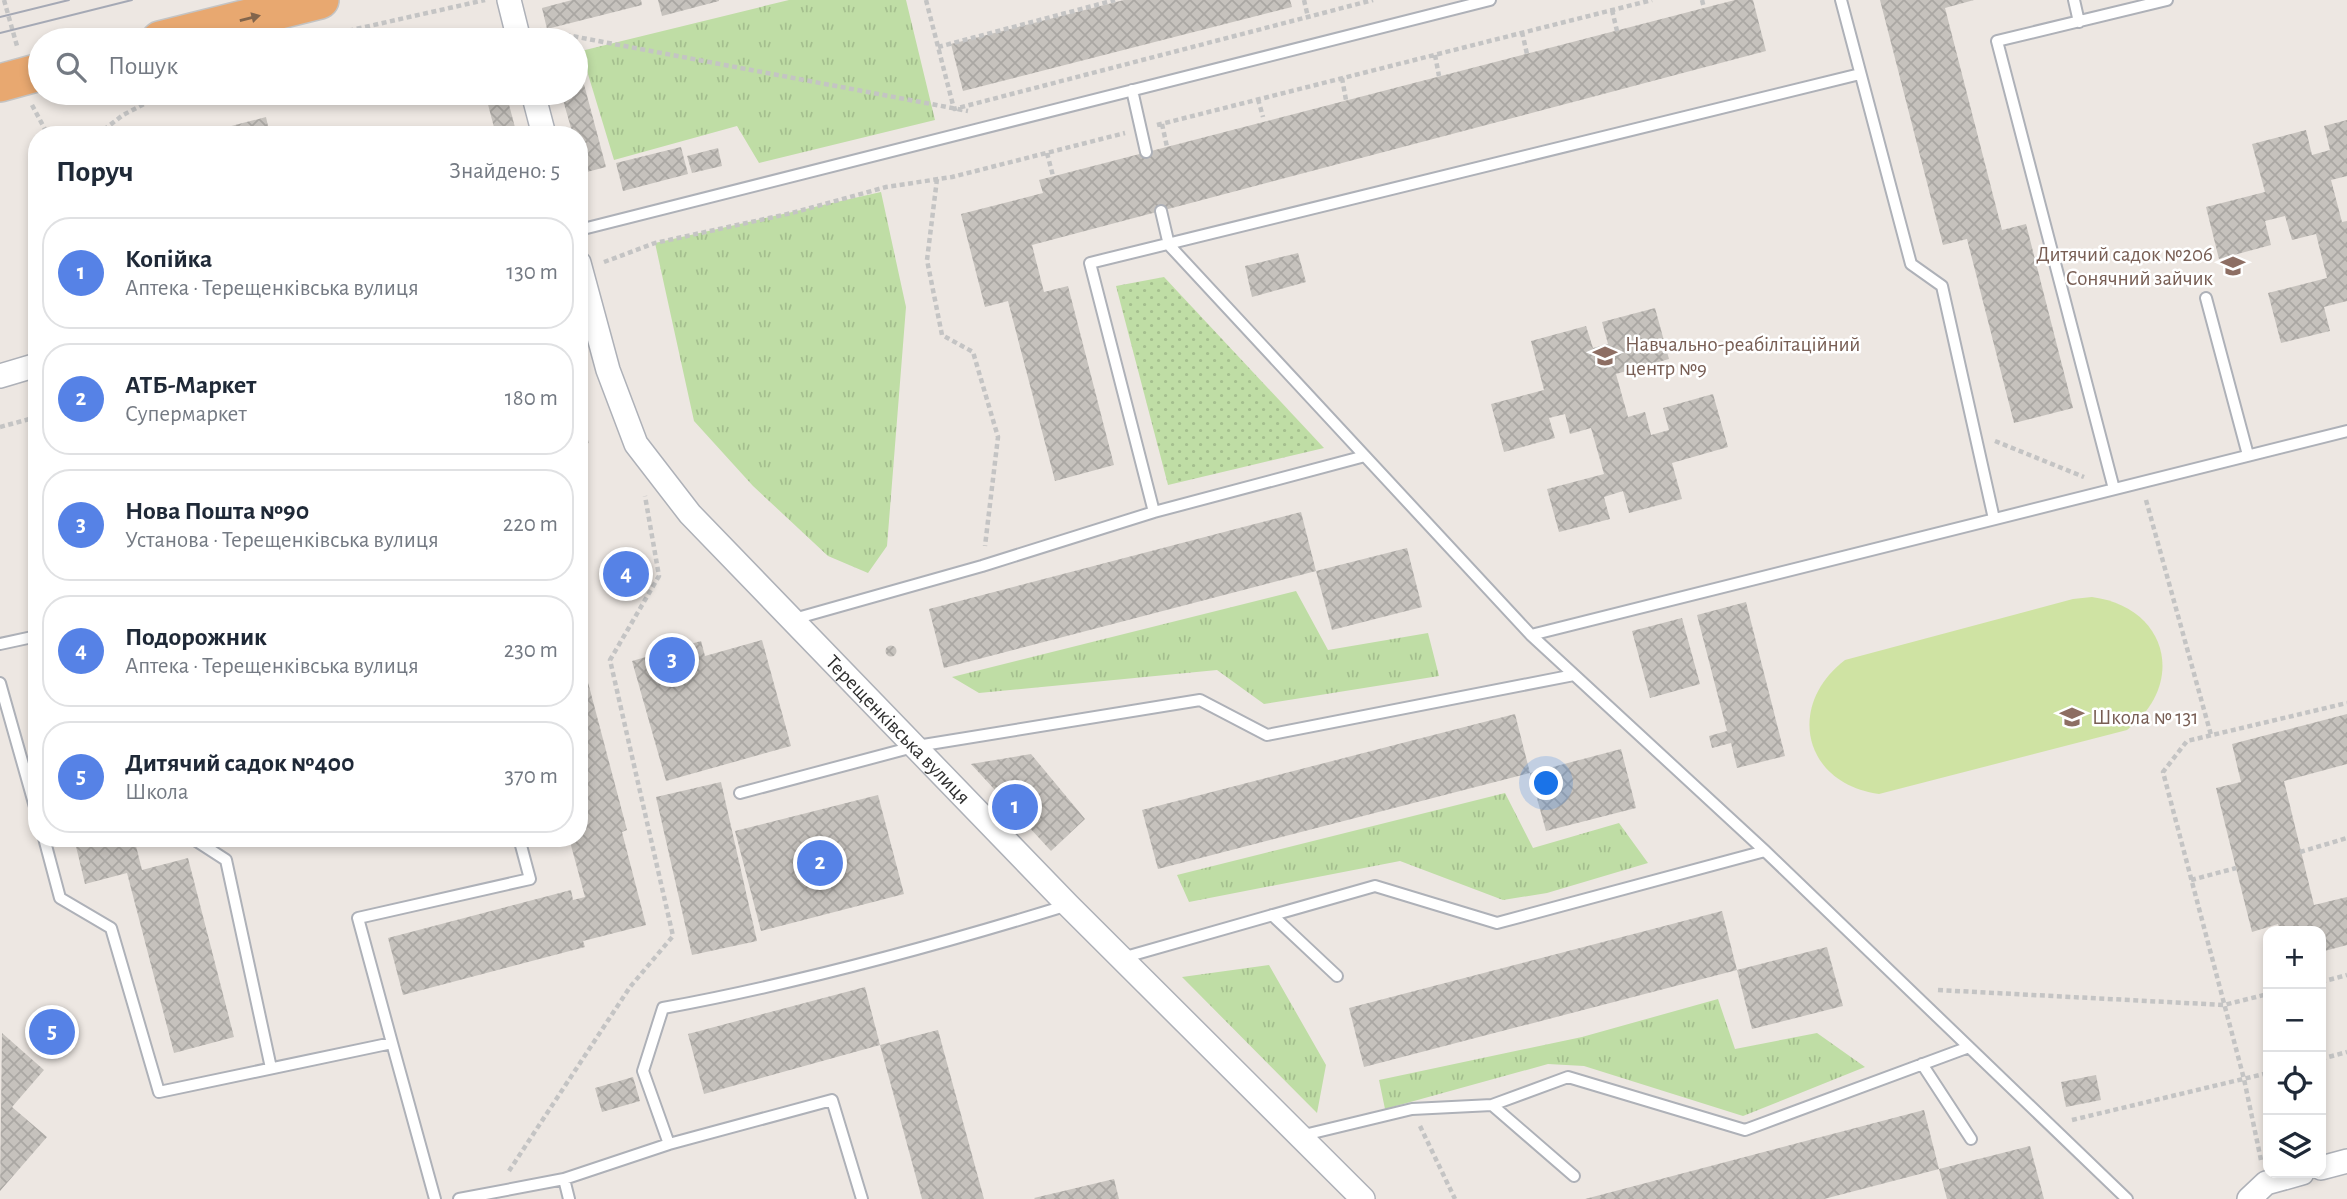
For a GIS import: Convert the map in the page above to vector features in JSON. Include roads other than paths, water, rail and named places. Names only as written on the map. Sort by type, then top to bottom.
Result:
[{"type":"highway","points":[[208,28],[320,0]]},
{"type":"street","points":[[509,0],[516,28]]},
{"type":"street","points":[[536,105],[542,126]]},
{"type":"street","name":"Терещенківська вулиця","points":[[588,296],[608,370],[636,444],[690,514],[1068,905],[1363,1199]]},
{"type":"street","points":[[0,376],[28,368]]},
{"type":"street","points":[[2326,1167],[2347,1161]]},
{"type":"street","points":[[2249,1199],[2266,1183],[2284,1178]]},
{"type":"lane","points":[[588,228],[1490,0]]},
{"type":"lane","points":[[1841,0],[1911,264],[1942,286],[1994,519]]},
{"type":"lane","points":[[2074,0],[2079,22]]},
{"type":"lane","points":[[2114,489],[1997,41],[2168,0]]},
{"type":"lane","points":[[1154,512],[1090,263],[1860,74]]},
{"type":"lane","points":[[1132,90],[1146,152]]},
{"type":"lane","points":[[1161,211],[1168,245],[1531,635],[1765,851],[2127,1199]]},
{"type":"lane","points":[[2206,298],[2248,456]]},
{"type":"lane","points":[[1531,635],[2347,430]]},
{"type":"lane","points":[[794,619],[982,566],[1154,512],[1364,456]]},
{"type":"lane","points":[[0,644],[28,638]]},
{"type":"lane","points":[[740,793],[917,746],[1200,700],[1267,735],[1574,675]]},
{"type":"lane","points":[[0,683],[28,782]]},
{"type":"lane","points":[[46,847],[60,898],[111,928],[159,1092],[392,1043]]},
{"type":"lane","points":[[206,847],[226,860],[271,1068]]},
{"type":"lane","points":[[435,1199],[358,918],[530,879],[521,847]]},
{"type":"lane","points":[[1122,958],[1375,886],[1497,923],[1765,851]]},
{"type":"lane","points":[[669,1144],[643,1071],[663,1008],[748,993],[982,931],[1068,905]]},
{"type":"lane","points":[[1272,915],[1337,976]]},
{"type":"lane","points":[[1298,1137],[1412,1109],[1492,1105],[1568,1077],[1745,1130],[1969,1047]]},
{"type":"lane","points":[[1922,1064],[1971,1139]]},
{"type":"lane","points":[[459,1199],[564,1179],[669,1144],[832,1100],[862,1199]]},
{"type":"lane","points":[[1492,1105],[1574,1176]]},
{"type":"lane","points":[[564,1179],[569,1199]]},
{"type":"tram line","points":[[0,17],[69,0]]},
{"type":"tram line","points":[[0,33],[132,0]]},
{"type":"place","name":"Дитячий садок №206 Сонячний зайчик","points":[[2233,266]]},
{"type":"place","name":"Навчально-реабілітаційний центр №9","points":[[1605,356]]},
{"type":"place","name":"Подорожник","points":[[626,574]]},
{"type":"place","name":"Нова Пошта №90","points":[[672,660]]},
{"type":"place","name":"Школа № 131","points":[[2072,717]]},
{"type":"place","name":"Копійка","points":[[1015,807]]},
{"type":"place","name":"АТБ-Маркет","points":[[820,863]]},
{"type":"place","name":"Дитячий садок №400","points":[[52,1032]]}]
